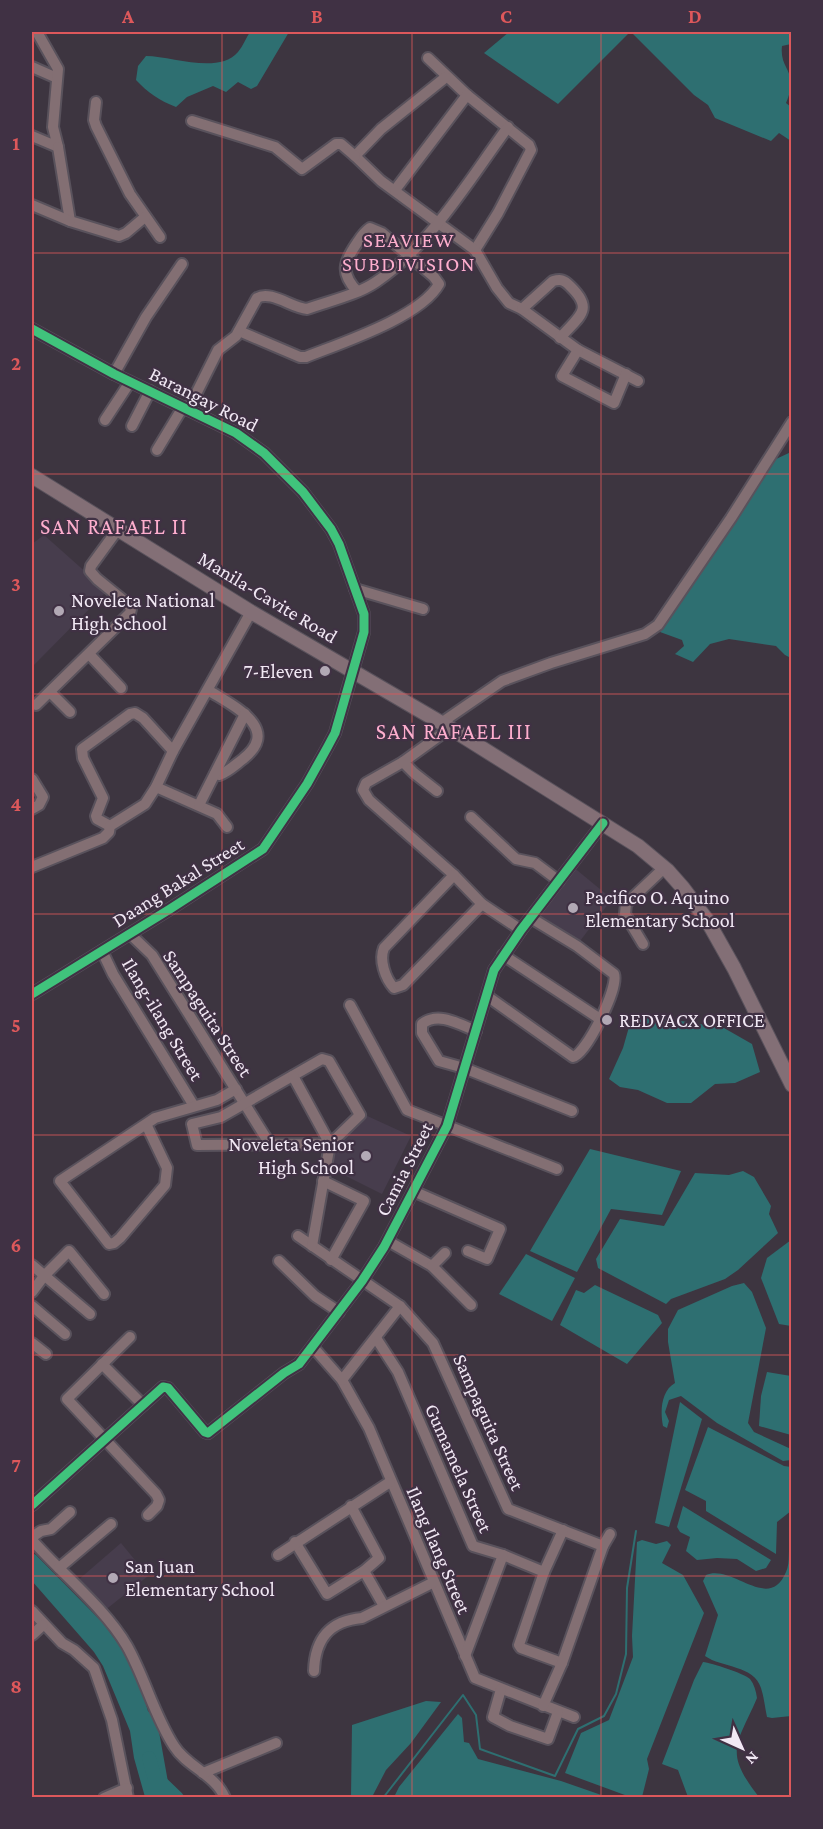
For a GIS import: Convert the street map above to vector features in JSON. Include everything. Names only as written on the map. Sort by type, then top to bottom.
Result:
[{"type":"main road","name":"Manila-Cavite Road","points":[[32,476],[251,612],[352,670],[444,729],[638,846],[683,888],[707,920],[734,968],[792,1085]]},
{"type":"street","points":[[37,32],[58,69],[53,127],[70,221]]},
{"type":"street","points":[[428,58],[446,77],[529,145],[531,150],[504,204],[475,250]]},
{"type":"street","points":[[32,67],[57,78]]},
{"type":"street","points":[[355,156],[381,129],[446,77]]},
{"type":"street","points":[[394,190],[467,95]]},
{"type":"street","points":[[96,102],[95,123],[130,194],[160,237]]},
{"type":"street","points":[[192,121],[275,147],[302,169],[336,144],[341,144],[394,190],[475,250],[503,297],[509,303],[522,309],[578,350],[638,381]]},
{"type":"street","points":[[157,450],[186,408],[218,350],[236,336],[257,298],[262,295],[307,309],[374,283],[408,257],[437,223],[508,128]]},
{"type":"street","points":[[32,136],[58,147]]},
{"type":"street","points":[[32,205],[70,221],[118,236],[126,233],[145,217]]},
{"type":"street","points":[[239,331],[300,357],[306,357],[412,310],[439,284],[434,277],[382,233],[370,228],[348,257],[345,271],[349,282],[357,291]]},
{"type":"street","points":[[114,374],[146,317],[182,264]]},
{"type":"street","points":[[522,309],[553,282],[559,279],[564,280],[582,298],[584,305],[581,313],[560,338]]},
{"type":"street","name":"Barangay Road","points":[[32,329],[114,374],[249,441],[303,492],[331,529],[339,544],[365,622],[352,670]]},
{"type":"street","points":[[578,350],[562,376],[579,386],[614,403],[626,374]]},
{"type":"street","points":[[105,420],[130,382]]},
{"type":"street","points":[[132,426],[150,391]]},
{"type":"street","points":[[521,930],[482,904],[454,875],[369,800],[363,790],[366,783],[403,762],[502,681],[551,663],[645,634],[658,625],[731,518],[792,422]]},
{"type":"street","points":[[36,705],[130,613],[131,609],[90,571],[91,566],[118,529]]},
{"type":"street","points":[[355,589],[423,609]]},
{"type":"street","points":[[32,867],[103,838],[109,832],[110,826],[145,804],[156,787],[172,751],[251,612]]},
{"type":"street","points":[[89,654],[121,688]]},
{"type":"street","name":"Daang Bakal Street","points":[[32,994],[263,849],[307,784],[327,748],[334,733],[352,670]]},
{"type":"street","points":[[208,690],[245,714],[256,724],[258,730],[255,748],[252,752],[225,773],[219,776],[215,774]]},
{"type":"street","points":[[50,692],[70,712]]},
{"type":"street","points":[[110,826],[97,819],[103,798],[83,758],[82,749],[130,714],[135,713],[143,717],[172,751]]},
{"type":"street","points":[[199,806],[245,714]]},
{"type":"street","points":[[403,762],[437,791]]},
{"type":"street","points":[[32,779],[43,797],[42,801],[32,809]]},
{"type":"street","points":[[156,787],[217,814],[227,827]]},
{"type":"street","points":[[471,817],[516,859],[535,863],[559,881]]},
{"type":"street","name":"Camia Street","points":[[142,1405],[163,1387],[168,1388],[208,1433],[284,1373],[299,1364],[362,1281],[387,1241],[447,1126],[494,970],[521,930],[603,823]]},
{"type":"street","points":[[643,944],[624,914],[626,904],[664,868]]},
{"type":"street","points":[[454,875],[384,948],[381,955],[390,984],[394,988],[403,985],[482,904]]},
{"type":"street","points":[[487,996],[573,1057],[580,1054],[600,1019],[613,991],[616,980],[614,974],[577,946],[531,918]]},
{"type":"street","name":"Sampaguita Street","points":[[130,934],[152,955],[271,1146]]},
{"type":"street","name":"Ilang-ilang Street","points":[[102,951],[113,974],[194,1106]]},
{"type":"street","points":[[503,955],[600,1019]]},
{"type":"street","points":[[350,1005],[407,1110],[557,1169]]},
{"type":"street","points":[[476,1031],[440,1018],[429,1019],[422,1024],[422,1033],[439,1061],[464,1068],[572,1111]]},
{"type":"street","points":[[312,1246],[330,1144],[360,1115],[329,1061],[322,1059],[221,1117],[192,1124],[197,1145],[330,1144]]},
{"type":"street","points":[[293,1076],[330,1144]]},
{"type":"street","points":[[146,1124],[167,1168],[165,1185],[120,1238],[109,1244],[60,1181],[154,1118],[217,1100],[236,1089]]},
{"type":"street","points":[[322,1181],[364,1201],[331,1260]]},
{"type":"street","points":[[414,1191],[500,1229],[487,1258],[468,1251]]},
{"type":"street","name":"Sampaguita Street","points":[[298,1236],[400,1306],[433,1342],[508,1509],[603,1546]]},
{"type":"street","points":[[387,1241],[432,1266],[471,1305]]},
{"type":"street","points":[[32,1292],[44,1276],[69,1251],[105,1294]]},
{"type":"street","points":[[432,1266],[445,1254]]},
{"type":"street","points":[[279,1261],[315,1296],[339,1312]]},
{"type":"street","points":[[32,1265],[90,1314]]},
{"type":"street","points":[[32,1306],[65,1334]]},
{"type":"street","points":[[342,1380],[400,1306]]},
{"type":"street","points":[[130,1337],[67,1399],[156,1494],[159,1500],[157,1506],[148,1515]]},
{"type":"street","name":"Gumamela Street","points":[[376,1338],[398,1372],[473,1546],[503,1555],[543,1572]]},
{"type":"street","points":[[32,1343],[46,1354]]},
{"type":"street","name":"Ilang Ilang Street","points":[[312,1347],[342,1380],[369,1428],[475,1678],[574,1718]]},
{"type":"street","points":[[32,1505],[142,1405],[102,1364]]},
{"type":"street","points":[[278,1555],[390,1482]]},
{"type":"street","points":[[295,1542],[327,1594],[364,1571],[380,1558],[351,1506]]},
{"type":"street","points":[[70,1512],[51,1529],[41,1531],[32,1538],[111,1624],[126,1645],[174,1747],[221,1788],[225,1797]]},
{"type":"street","points":[[59,1568],[111,1524]]},
{"type":"street","points":[[562,1663],[521,1648],[519,1645],[543,1572],[563,1530]]},
{"type":"street","points":[[543,1706],[562,1663],[603,1546],[610,1534]]},
{"type":"street","points":[[465,1656],[503,1555]]},
{"type":"street","points":[[364,1571],[384,1606]]},
{"type":"street","points":[[314,1671],[315,1655],[321,1640],[334,1626],[349,1619],[362,1618],[434,1582]]},
{"type":"street","points":[[32,1611],[62,1643],[74,1650],[94,1668],[112,1720],[128,1793],[104,1797]]},
{"type":"street","points":[[32,1635],[43,1625]]},
{"type":"street","points":[[501,1689],[494,1717],[510,1726],[548,1739],[558,1712]]},
{"type":"street","points":[[203,1773],[276,1743]]},
{"type":"shaded area","points":[[250,32],[289,32],[257,86],[251,89],[238,82],[226,92],[213,86],[187,97],[176,107],[154,96],[136,80],[138,66],[146,56],[194,63],[219,62],[229,59],[238,52]]},
{"type":"shaded area","points":[[509,32],[630,32],[558,104],[484,53]]},
{"type":"shaded area","points":[[631,32],[791,32],[791,44],[782,46],[782,54],[791,84],[786,103],[791,107],[791,141],[779,133],[771,141],[715,118],[708,105],[694,95]]},
{"type":"shaded area","points":[[791,452],[791,658],[776,646],[729,639],[710,644],[693,662],[675,654],[684,646],[682,640],[660,632],[776,459]]},
{"type":"shaded area","name":"Noveleta National High School","points":[[44,535],[107,591],[32,667],[32,544]]},
{"type":"shaded area","name":"Pacifico O. Aquino Elementary School","points":[[572,866],[612,899],[577,945],[535,917]]},
{"type":"shaded area","points":[[633,1013],[724,1028],[752,1044],[760,1072],[735,1083],[715,1084],[691,1103],[667,1103],[638,1090],[620,1087],[609,1079],[623,1048]]},
{"type":"shaded area","name":"Noveleta Senior High School","points":[[363,1114],[411,1136],[382,1194],[328,1167],[333,1146]]},
{"type":"shaded area","points":[[590,1149],[681,1171],[662,1215],[611,1209],[577,1272],[530,1251]]},
{"type":"shaded area","points":[[743,1171],[754,1177],[771,1206],[769,1214],[778,1233],[725,1279],[671,1299],[666,1304],[598,1268],[596,1259],[620,1219],[664,1226],[695,1173],[729,1175]]},
{"type":"shaded area","points":[[791,1240],[791,1326],[779,1324],[761,1278],[767,1258]]},
{"type":"shaded area","points":[[526,1254],[575,1278],[552,1321],[499,1294]]},
{"type":"shaded area","points":[[744,1283],[752,1292],[766,1328],[748,1423],[754,1432],[791,1449],[791,1460],[783,1461],[717,1423],[681,1396],[669,1400],[665,1412],[669,1421],[667,1428],[663,1426],[664,1396],[675,1383],[668,1329],[678,1310]]},
{"type":"shaded area","points":[[595,1285],[658,1315],[662,1323],[627,1364],[560,1325],[576,1290],[584,1293]]},
{"type":"shaded area","points":[[767,1372],[791,1376],[791,1435],[759,1426],[761,1396]]},
{"type":"shaded area","points":[[680,1402],[702,1419],[669,1527],[655,1523]]},
{"type":"shaded area","points":[[708,1427],[784,1466],[791,1467],[791,1511],[777,1522],[776,1554],[706,1511],[706,1501],[685,1490]]},
{"type":"shaded area","points":[[683,1506],[771,1560],[766,1568],[756,1571],[737,1559],[697,1560],[686,1551],[690,1537],[680,1532],[677,1527]]},
{"type":"shaded area","points":[[791,1539],[791,1716],[772,1718],[767,1717],[761,1688],[752,1675],[705,1656],[718,1615],[703,1581],[706,1575],[716,1573],[760,1588],[770,1588],[779,1583],[786,1572]]},
{"type":"shaded area","points":[[642,1540],[656,1544],[667,1541],[671,1545],[662,1563],[683,1575],[704,1613],[647,1759],[649,1769],[642,1797],[633,1798],[565,1773],[581,1733],[609,1720],[633,1657],[637,1542]]},
{"type":"shaded area","name":"San Juan Elementary School","points":[[121,1543],[148,1576],[104,1611],[77,1581]]},
{"type":"shaded area","points":[[32,1553],[103,1623],[135,1667],[148,1711],[154,1716],[158,1726],[168,1782],[183,1797],[145,1797],[134,1758],[130,1731],[103,1666],[94,1652],[32,1581]]},
{"type":"shaded area","points":[[703,1662],[741,1674],[750,1679],[754,1685],[757,1698],[739,1738],[737,1758],[741,1769],[759,1797],[688,1797],[678,1770],[662,1764]]},
{"type":"shaded area","points":[[426,1701],[441,1702],[411,1743],[386,1770],[372,1797],[351,1797],[352,1725]]},
{"type":"shaded area","points":[[458,1714],[462,1718],[464,1742],[469,1743],[478,1759],[561,1781],[607,1797],[394,1797],[399,1787]]},
{"type":"waterway","points":[[383,1798],[463,1695],[476,1715],[480,1749],[555,1776],[578,1729],[604,1716],[616,1694],[626,1654],[627,1588],[636,1531]]},
{"type":"waterway","points":[[149,1758],[154,1776],[177,1798]]},
{"type":"cycle path","points":[[32,329],[114,374],[236,433],[264,453],[303,492],[331,529],[339,544],[364,614],[364,632],[335,733],[307,784],[263,849],[32,994]]},
{"type":"cycle path","points":[[32,1505],[163,1387],[168,1388],[208,1433],[284,1373],[299,1364],[362,1281],[384,1247],[447,1126],[494,970],[521,930],[603,823]]},
{"type":"place","name":"Noveleta National High School","points":[[59,611]]},
{"type":"place","name":"7-Eleven","points":[[325,671]]},
{"type":"place","name":"Pacifico O. Aquino Elementary School","points":[[573,908]]},
{"type":"place","name":"REDVACX OFFICE","points":[[607,1020]]},
{"type":"place","name":"Noveleta Senior High School","points":[[366,1156]]},
{"type":"place","name":"San Juan Elementary School","points":[[113,1578]]},
{"type":"district","name":"SEAVIEW SUBDIVISION","points":[[409,252]]},
{"type":"district","name":"SAN RAFAEL II","points":[[114,526]]},
{"type":"district","name":"SAN RAFAEL III","points":[[454,731]]}]
